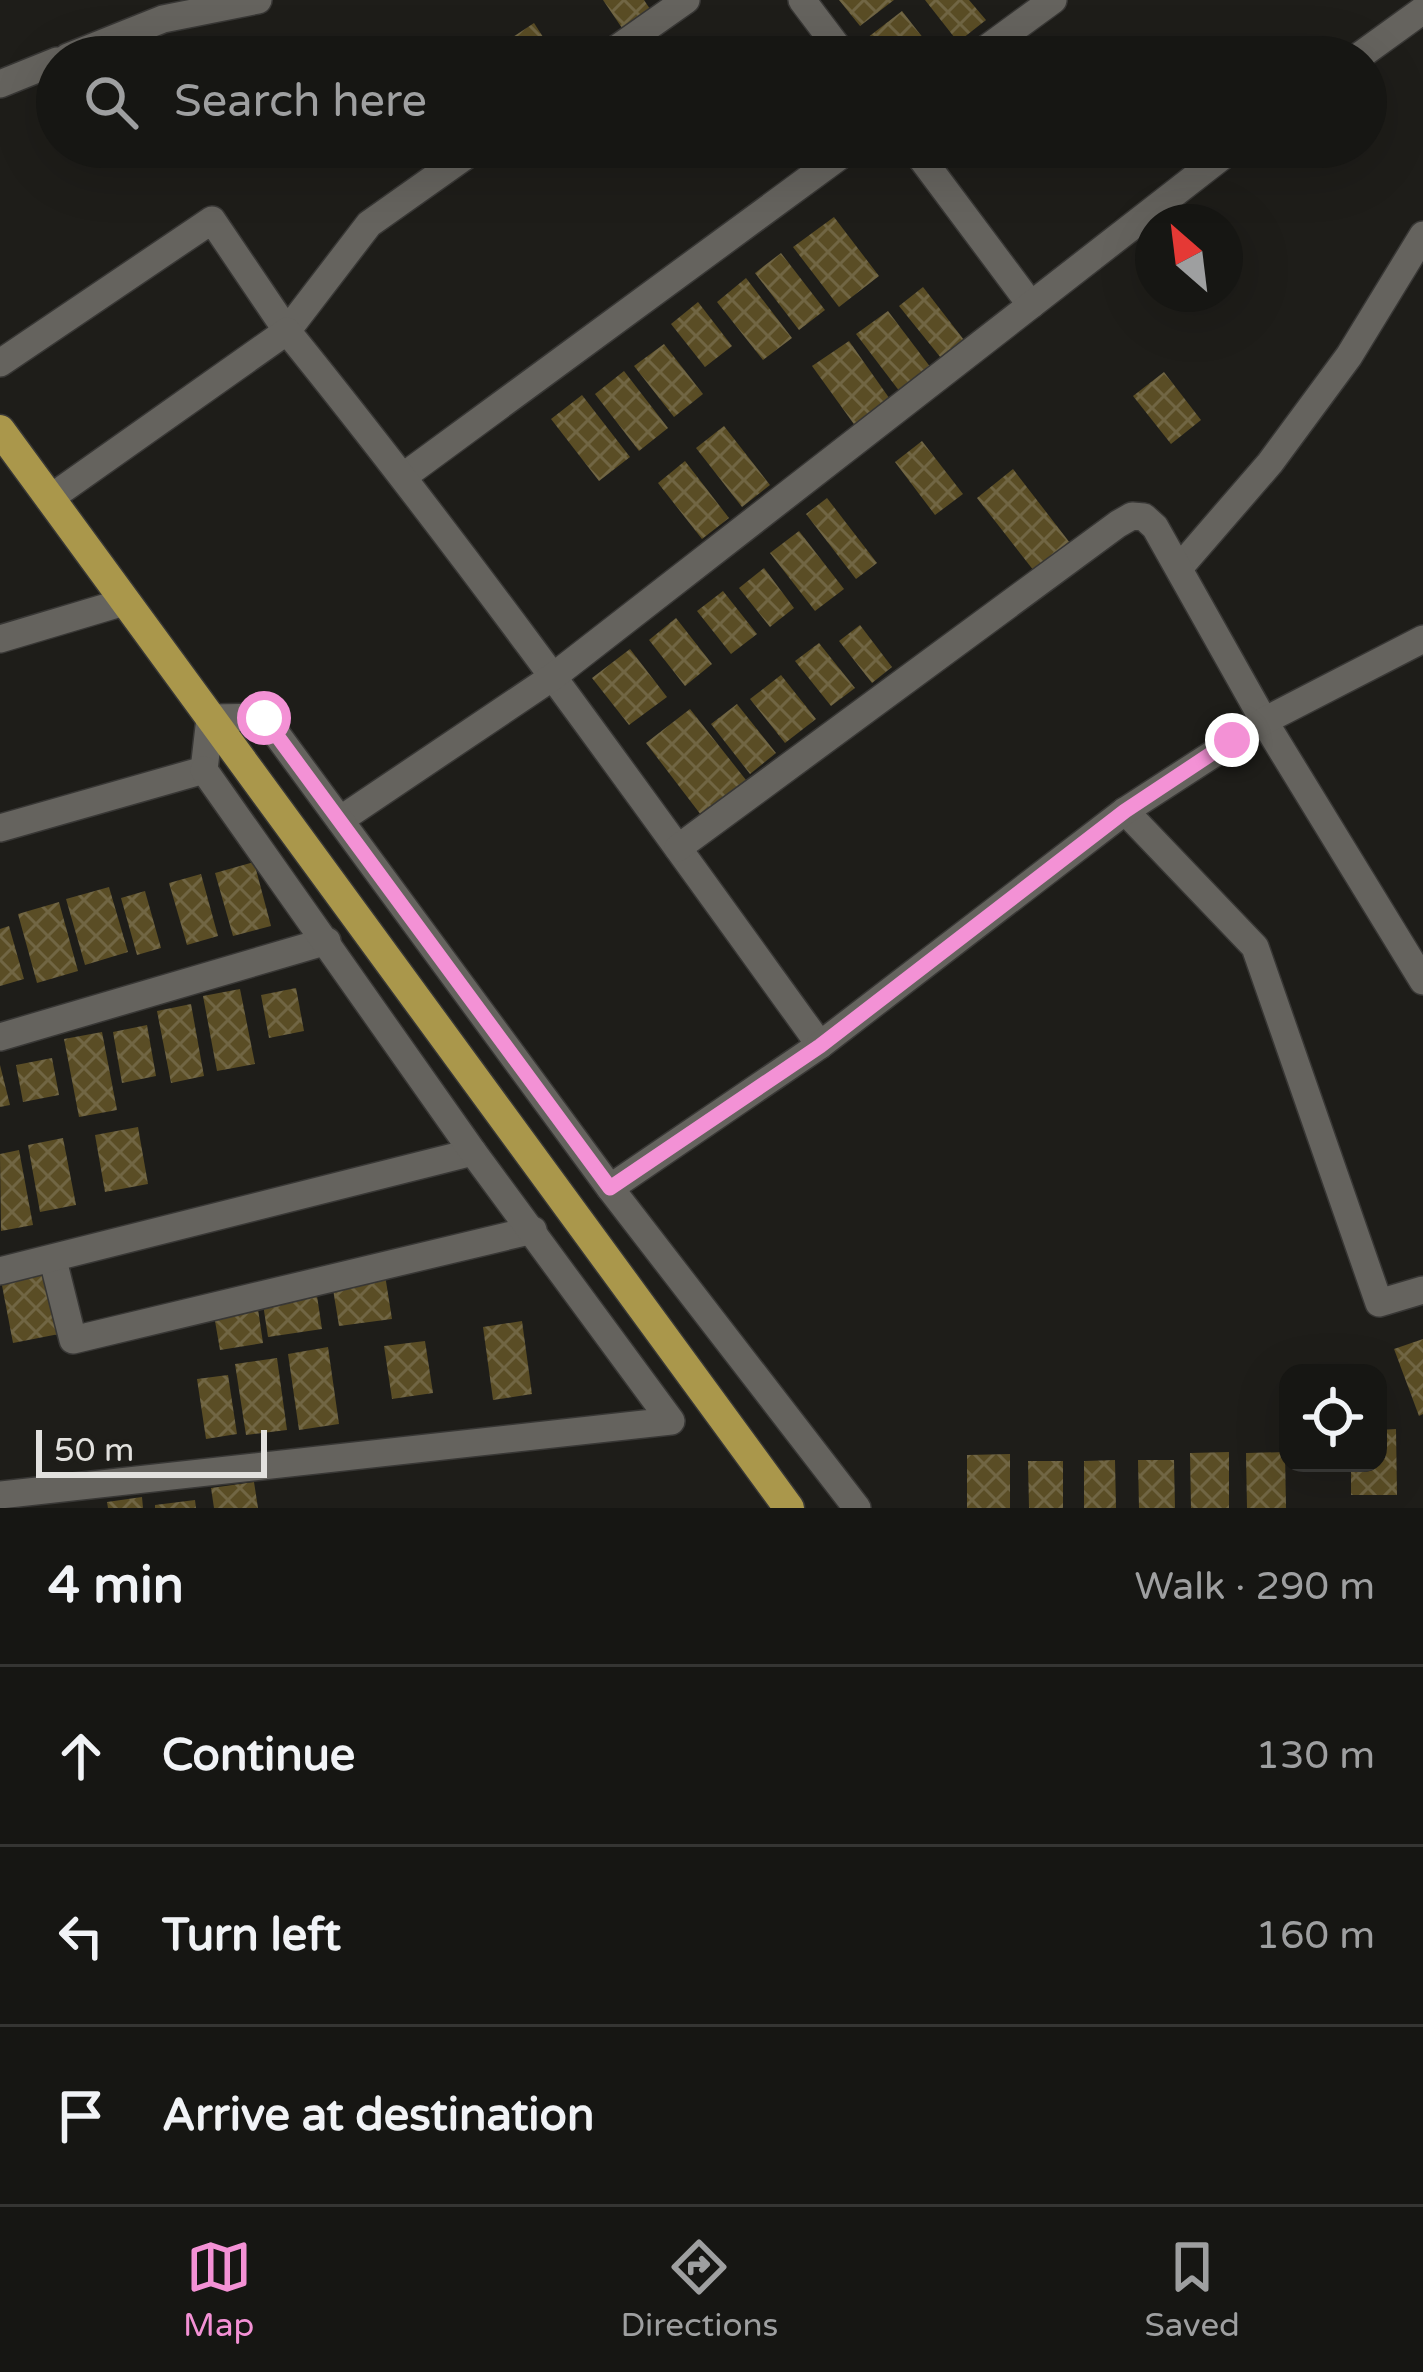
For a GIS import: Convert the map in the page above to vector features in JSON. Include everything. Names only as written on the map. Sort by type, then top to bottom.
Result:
[{"type":"main road","points":[[0,430],[789,1508]]},
{"type":"street","points":[[121,36],[164,19],[258,0]]},
{"type":"street","points":[[635,36],[686,0]]},
{"type":"street","points":[[802,0],[829,36]]},
{"type":"street","points":[[1003,36],[1052,0]]},
{"type":"street","points":[[1387,36],[1423,10]]},
{"type":"street","points":[[0,84],[36,70]]},
{"type":"street","points":[[49,499],[287,331],[369,224],[448,168]]},
{"type":"street","points":[[404,476],[823,168]]},
{"type":"street","points":[[929,168],[1031,305]]},
{"type":"street","points":[[340,820],[554,676],[1207,168]]},
{"type":"street","points":[[0,363],[212,220],[287,331],[404,476],[554,676],[820,1046]]},
{"type":"street","points":[[1180,567],[1270,463],[1349,356],[1423,235]]},
{"type":"street","points":[[678,848],[1132,517],[1144,517],[1155,526],[1180,567],[1264,721],[1423,981]]},
{"type":"street","points":[[0,639],[124,602]]},
{"type":"street","points":[[610,1188],[820,1046],[1125,811],[1264,721],[1423,639]]},
{"type":"street","points":[[0,1495],[671,1420],[473,1152],[204,770],[210,718],[264,718],[610,1188],[857,1508]]},
{"type":"street","points":[[0,828],[204,770]]},
{"type":"street","points":[[1125,811],[1255,946],[1379,1303],[1423,1290]]},
{"type":"street","points":[[0,1036],[327,941]]},
{"type":"street","points":[[0,1271],[473,1152]]},
{"type":"street","points":[[53,1260],[73,1340],[533,1230]]},
{"type":"building","points":[[603,0],[644,0],[652,12],[624,31]]},
{"type":"building","points":[[839,0],[894,0],[860,26]]},
{"type":"building","points":[[925,0],[969,0],[986,20],[966,36],[953,36]]},
{"type":"building","points":[[902,11],[922,36],[870,36]]},
{"type":"building","points":[[534,23],[542,36],[514,36]]},
{"type":"building","points":[[834,217],[879,276],[839,307],[793,247]]},
{"type":"building","points":[[781,253],[825,310],[799,330],[755,273]]},
{"type":"building","points":[[746,278],[792,338],[763,360],[717,302]]},
{"type":"building","points":[[923,287],[964,340],[941,358],[899,306]]},
{"type":"building","points":[[698,302],[732,346],[705,367],[671,324]]},
{"type":"building","points":[[888,311],[931,368],[900,392],[856,334]]},
{"type":"building","points":[[849,341],[892,402],[856,427],[812,366]]},
{"type":"building","points":[[664,344],[703,394],[674,417],[634,366]]},
{"type":"building","points":[[624,371],[668,428],[639,451],[595,394]]},
{"type":"building","points":[[1164,372],[1201,420],[1171,444],[1133,396]]},
{"type":"building","points":[[582,395],[630,457],[599,481],[551,419]]},
{"type":"building","points":[[724,426],[770,485],[742,507],[696,448]]},
{"type":"building","points":[[922,441],[963,494],[935,515],[895,462]]},
{"type":"building","points":[[685,461],[729,518],[702,539],[658,483]]},
{"type":"building","points":[[1013,469],[1070,543],[1034,571],[977,498]]},
{"type":"building","points":[[827,498],[877,563],[856,579],[806,514]]},
{"type":"building","points":[[799,531],[844,589],[815,611],[770,553]]},
{"type":"building","points":[[764,568],[794,608],[770,627],[739,588]]},
{"type":"building","points":[[723,591],[757,634],[731,654],[697,611]]},
{"type":"building","points":[[676,618],[712,664],[685,686],[649,640]]},
{"type":"building","points":[[860,625],[892,667],[872,683],[839,641]]},
{"type":"building","points":[[819,643],[855,688],[831,706],[795,661]]},
{"type":"building","points":[[630,649],[667,697],[629,725],[592,678]]},
{"type":"building","points":[[781,675],[816,719],[785,743],[750,699]]},
{"type":"building","points":[[737,704],[776,753],[750,774],[711,724]]},
{"type":"building","points":[[690,709],[746,780],[701,815],[646,743]]},
{"type":"building","points":[[254,862],[271,926],[233,936],[215,873]]},
{"type":"building","points":[[201,874],[218,936],[187,945],[169,883]]},
{"type":"building","points":[[109,887],[128,952],[85,965],[66,899]]},
{"type":"building","points":[[145,891],[161,948],[137,955],[121,898]]},
{"type":"building","points":[[59,902],[78,971],[37,983],[18,914]]},
{"type":"building","points":[[9,926],[24,979],[0,986],[0,929]]},
{"type":"building","points":[[296,988],[304,1031],[269,1038],[261,995]]},
{"type":"building","points":[[240,989],[255,1064],[217,1071],[203,996]]},
{"type":"building","points":[[191,1004],[204,1076],[171,1083],[157,1011]]},
{"type":"building","points":[[147,1025],[156,1076],[122,1083],[113,1032]]},
{"type":"building","points":[[102,1032],[117,1110],[79,1117],[64,1039]]},
{"type":"building","points":[[52,1058],[59,1095],[23,1102],[16,1065]]},
{"type":"building","points":[[0,1065],[10,1105],[0,1107]]},
{"type":"building","points":[[138,1127],[148,1184],[105,1192],[95,1135]]},
{"type":"building","points":[[63,1138],[76,1205],[40,1212],[28,1145]]},
{"type":"building","points":[[19,1150],[33,1225],[1,1231],[0,1154]]},
{"type":"building","points":[[46,1266],[59,1334],[13,1343],[0,1275]]},
{"type":"building","points":[[385,1275],[392,1319],[339,1326],[332,1283]]},
{"type":"building","points":[[317,1296],[322,1329],[268,1337],[263,1304]]},
{"type":"building","points":[[258,1309],[263,1343],[220,1350],[214,1315]]},
{"type":"building","points":[[522,1321],[532,1394],[493,1400],[483,1327]]},
{"type":"building","points":[[1423,1339],[1423,1414],[1419,1416],[1394,1349]]},
{"type":"building","points":[[425,1341],[433,1393],[392,1399],[384,1346]]},
{"type":"building","points":[[328,1347],[339,1424],[299,1430],[288,1354]]},
{"type":"building","points":[[277,1358],[287,1430],[246,1435],[235,1364]]},
{"type":"building","points":[[228,1375],[237,1434],[206,1439],[197,1379]]},
{"type":"building","points":[[1396,1429],[1397,1495],[1351,1495],[1351,1472],[1387,1472],[1387,1430]]},
{"type":"building","points":[[1229,1452],[1229,1508],[1191,1508],[1190,1453]]},
{"type":"building","points":[[1279,1452],[1279,1472],[1285,1472],[1286,1508],[1247,1508],[1246,1453]]},
{"type":"building","points":[[1010,1454],[1010,1508],[967,1508],[967,1455]]},
{"type":"building","points":[[1115,1460],[1116,1508],[1084,1508],[1084,1461]]},
{"type":"building","points":[[1138,1460],[1174,1460],[1175,1508],[1139,1508]]},
{"type":"building","points":[[1028,1461],[1063,1461],[1063,1508],[1029,1508]]},
{"type":"building","points":[[254,1482],[258,1508],[214,1508],[211,1488]]},
{"type":"building","points":[[142,1497],[143,1508],[108,1508],[107,1502]]},
{"type":"building","points":[[195,1500],[196,1508],[155,1508],[155,1505]]},
{"type":"route","points":[[264,718],[610,1188],[820,1046],[1125,811],[1232,740]]}]
